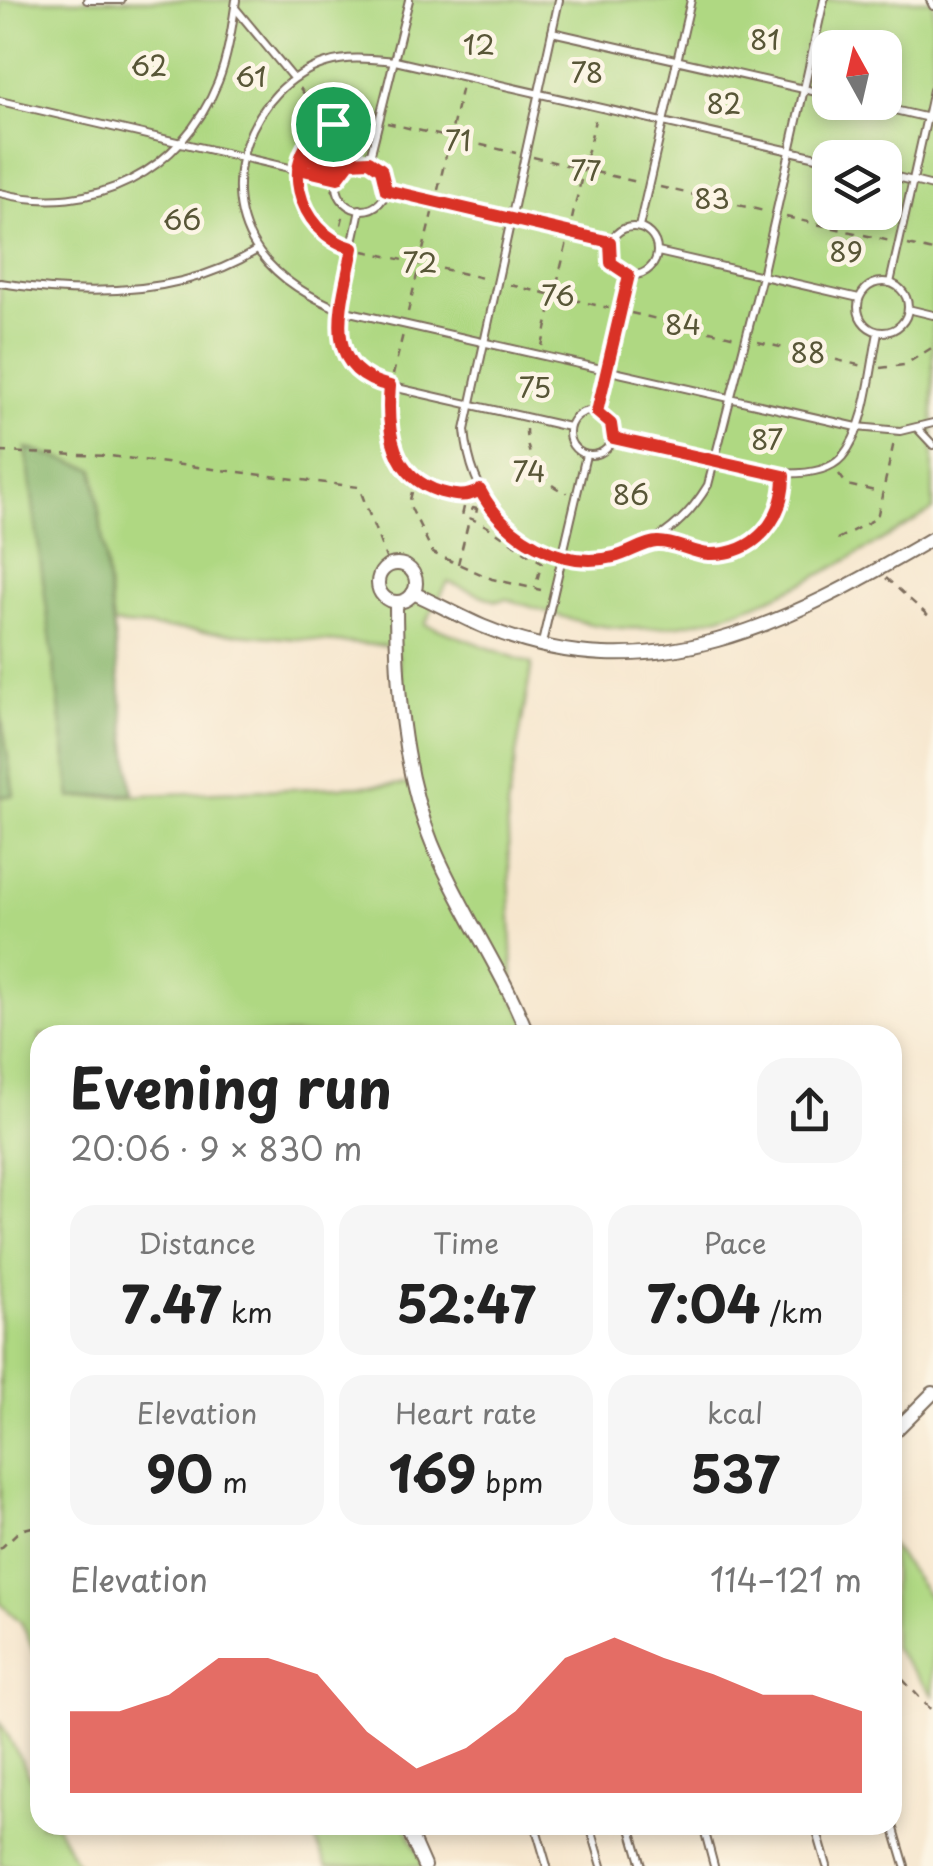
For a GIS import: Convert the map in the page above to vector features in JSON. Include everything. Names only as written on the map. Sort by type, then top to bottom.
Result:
[{"type":"street","points":[[414,592],[484,626],[542,643],[643,652],[712,642],[797,615],[933,538]]},
{"type":"street","points":[[396,602],[386,598],[378,584],[389,566],[402,565],[413,573],[414,592]]},
{"type":"street","points":[[396,602],[414,592]]},
{"type":"street","points":[[396,602],[415,795],[446,875],[524,1025]]},
{"type":"street","points":[[902,1424],[933,1393]]},
{"type":"street","points":[[410,1835],[424,1866]]},
{"type":"lane","points":[[87,0],[121,0]]},
{"type":"lane","points":[[369,161],[409,0]]},
{"type":"lane","points":[[559,0],[480,344],[469,405],[466,452],[480,490],[504,524],[537,546],[563,556],[610,558],[656,541],[693,510],[716,462],[824,0]]},
{"type":"lane","points":[[639,227],[666,123],[690,0]]},
{"type":"lane","points":[[236,4],[293,78]]},
{"type":"lane","points":[[0,192],[42,200],[96,196],[148,172],[184,142],[218,82],[236,4]]},
{"type":"lane","points":[[552,32],[812,91]]},
{"type":"lane","points":[[812,156],[395,61],[342,60],[293,78],[256,120],[242,156],[240,193],[257,250],[297,289],[341,310],[857,427],[880,431],[933,423]]},
{"type":"lane","points":[[890,283],[930,119],[933,90]]},
{"type":"lane","points":[[0,101],[338,178]]},
{"type":"lane","points":[[902,112],[930,119]]},
{"type":"lane","points":[[369,161],[381,169],[386,190],[375,206],[360,210],[340,197],[338,178],[350,162],[369,161]]},
{"type":"lane","points":[[902,178],[933,186]]},
{"type":"lane","points":[[386,190],[610,242]]},
{"type":"lane","points":[[360,210],[341,310],[344,355],[356,371],[390,386],[570,427]]},
{"type":"lane","points":[[639,227],[654,239],[658,252],[646,272],[629,275],[611,263],[610,242],[626,228],[639,227]]},
{"type":"lane","points":[[0,283],[73,291],[142,287],[200,275],[236,263],[257,250]]},
{"type":"lane","points":[[658,252],[859,298]]},
{"type":"lane","points":[[597,412],[629,275]]},
{"type":"lane","points":[[890,283],[906,296],[908,309],[902,325],[878,332],[860,320],[859,298],[868,286],[890,283]]},
{"type":"lane","points":[[908,309],[933,315]]},
{"type":"lane","points":[[613,438],[784,476],[832,465],[844,454],[857,427],[878,332]]},
{"type":"lane","points":[[390,386],[391,443],[415,481],[461,496],[480,490]]},
{"type":"lane","points":[[597,412],[611,424],[613,438],[603,452],[586,455],[573,446],[570,427],[582,413],[597,412]]},
{"type":"lane","points":[[917,428],[933,446]]},
{"type":"lane","points":[[542,643],[586,455]]},
{"type":"lane","points":[[656,541],[707,554],[751,544],[774,518],[784,476]]},
{"type":"lane","points":[[539,1835],[547,1866]]},
{"type":"lane","points":[[593,1835],[602,1866]]},
{"type":"lane","points":[[633,1835],[642,1866]]},
{"type":"lane","points":[[706,1835],[714,1866]]},
{"type":"lane","points":[[818,1835],[827,1866]]},
{"type":"lane","points":[[896,1835],[904,1866]]},
{"type":"path","points":[[293,78],[328,126]]},
{"type":"path","points":[[390,386],[464,78]]},
{"type":"path","points":[[302,157],[335,166],[353,152],[360,118],[328,126],[309,142],[302,157],[299,169],[306,215],[336,243],[870,368],[904,365],[933,347]]},
{"type":"path","points":[[298,180],[311,183]]},
{"type":"path","points":[[323,186],[331,188],[344,208],[336,243]]},
{"type":"path","points":[[527,418],[527,447],[534,466],[558,490],[576,496]]},
{"type":"path","points":[[837,539],[877,518],[894,442]]},
{"type":"path","points":[[0,452],[109,456],[359,487],[389,566]]},
{"type":"path","points":[[832,465],[848,485],[882,493]]},
{"type":"path","points":[[415,481],[409,504],[432,553],[492,580],[554,593]]},
{"type":"path","points":[[471,515],[462,516],[464,507],[486,521],[508,545],[542,562],[535,589]]},
{"type":"path","points":[[458,564],[471,515]]},
{"type":"path","points":[[878,570],[933,620]]},
{"type":"path","points":[[0,1549],[20,1530],[30,1528]]},
{"type":"path","points":[[902,1679],[933,1712]]},
{"type":"green space","points":[[0,0],[933,0],[933,510],[773,597],[686,624],[641,628],[596,625],[507,599],[496,601],[448,582],[425,624],[532,664],[507,807],[514,1000],[531,1025],[30,1025],[30,1642],[21,1622],[0,1603],[0,797],[14,795],[0,708]],"holes":[[[94,469],[113,624],[397,647],[412,784],[71,798]]]},
{"type":"green space","points":[[26,448],[94,469],[133,793],[71,798]]},
{"type":"green space","points":[[0,708],[14,795],[0,797]]},
{"type":"green space","points":[[902,1560],[933,1602],[933,1695],[902,1658]]},
{"type":"green space","points":[[0,1721],[30,1776],[30,1835],[61,1835],[78,1866],[0,1866]]},
{"type":"green space","points":[[313,1835],[410,1835],[424,1866],[327,1866]]},
{"type":"route","points":[[333,124],[309,142],[304,151],[302,157],[299,169],[298,192],[306,215],[316,228],[328,239],[353,248],[341,310],[340,340],[344,355],[356,371],[390,386],[391,443],[411,478],[426,487],[461,496],[480,490],[504,524],[527,540],[547,551],[582,559],[610,558],[656,541],[707,554],[728,552],[751,544],[769,529],[780,506],[784,476],[613,438],[611,424],[597,412],[629,275],[611,263],[610,242],[386,190],[381,169],[369,161],[350,162],[338,178],[299,169],[302,157],[335,166],[353,152],[360,118],[333,124]]},
{"type":"park label","name":"81","points":[[765,40]]},
{"type":"park label","name":"12","points":[[479,45]]},
{"type":"park label","name":"62","points":[[149,66]]},
{"type":"park label","name":"78","points":[[587,73]]},
{"type":"park label","name":"61","points":[[251,77]]},
{"type":"park label","name":"82","points":[[724,104]]},
{"type":"park label","name":"71","points":[[458,141]]},
{"type":"park label","name":"77","points":[[586,171]]},
{"type":"park label","name":"83","points":[[712,199]]},
{"type":"park label","name":"66","points":[[182,220]]},
{"type":"park label","name":"89","points":[[846,252]]},
{"type":"park label","name":"72","points":[[420,263]]},
{"type":"park label","name":"76","points":[[558,296]]},
{"type":"park label","name":"84","points":[[683,325]]},
{"type":"park label","name":"88","points":[[808,353]]},
{"type":"park label","name":"75","points":[[535,388]]},
{"type":"park label","name":"87","points":[[767,440]]},
{"type":"park label","name":"74","points":[[529,472]]},
{"type":"park label","name":"86","points":[[631,495]]}]
